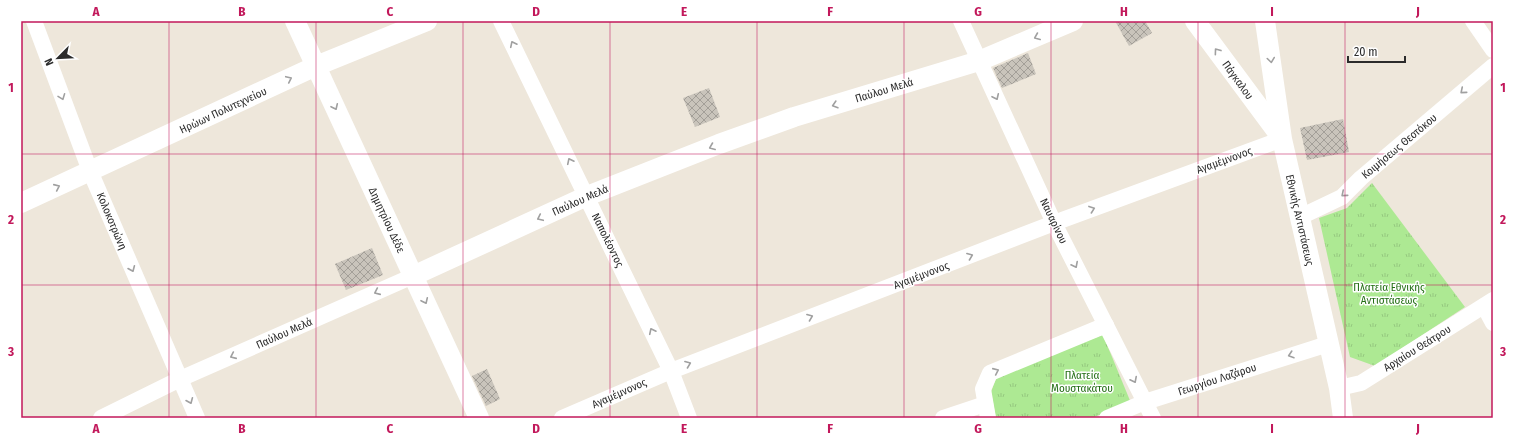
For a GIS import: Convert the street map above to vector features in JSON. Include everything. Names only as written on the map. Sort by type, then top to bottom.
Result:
[{"type":"street","name":"Κολοκοτρώνη","points":[[34,21],[90,171],[197,418]]},
{"type":"street","name":"Δημητρίου Δέδε","points":[[295,21],[479,418]]},
{"type":"street","name":"Ηρώων Πολυτεχνείου","points":[[21,203],[316,66],[427,21]]},
{"type":"street","name":"Ναπολέοντος","points":[[501,21],[671,371],[689,418]]},
{"type":"street","name":"Ναυαρίνου","points":[[961,21],[1054,223],[1154,418]]},
{"type":"street","name":"Παύλου Μελά","points":[[101,418],[180,379],[413,276],[587,196],[719,144],[794,117],[979,61],[1073,21]]},
{"type":"street","name":"Πάγκαλου","points":[[1195,21],[1282,139]]},
{"type":"street","name":"Εθνικής Αντιστάσεως","points":[[1266,21],[1282,139],[1339,388],[1343,418]]},
{"type":"street","points":[[1473,21],[1493,50]]},
{"type":"street","name":"Κοιμήσεως Θεοτόκου","points":[[1300,217],[1342,197],[1361,178],[1493,66]]},
{"type":"street","name":"Αγαμέμνονος","points":[[562,418],[671,371],[1054,223],[1282,139]]},
{"type":"street","points":[[1489,303],[1493,323]]},
{"type":"street","name":"Αρχαίου Θεάτρου","points":[[1339,388],[1361,384],[1489,303]]},
{"type":"street","points":[[944,418],[987,411],[983,389],[990,373],[1106,326]]},
{"type":"street","name":"Γεωργίου Λαζάρου","points":[[1107,418],[1145,402],[1328,344]]},
{"type":"green space","name":"Πλατεία Εθνικής Αντιστάσεως","points":[[1372,183],[1465,307],[1375,366],[1350,357],[1319,218],[1347,208]]},
{"type":"green space","name":"Πλατεία Μουστακάτου","points":[[1103,335],[1131,403],[1091,418],[996,418],[991,392],[998,373]]},
{"type":"building","points":[[1115,21],[1145,21],[1152,33],[1129,46]]},
{"type":"building","points":[[1028,53],[1036,74],[1002,88],[993,68]]},
{"type":"building","points":[[709,88],[720,117],[695,127],[683,98]]},
{"type":"building","points":[[1343,119],[1349,152],[1307,160],[1300,128]]},
{"type":"building","points":[[372,248],[383,275],[346,290],[335,264]]},
{"type":"building","points":[[487,369],[500,399],[486,406],[472,376]]}]
